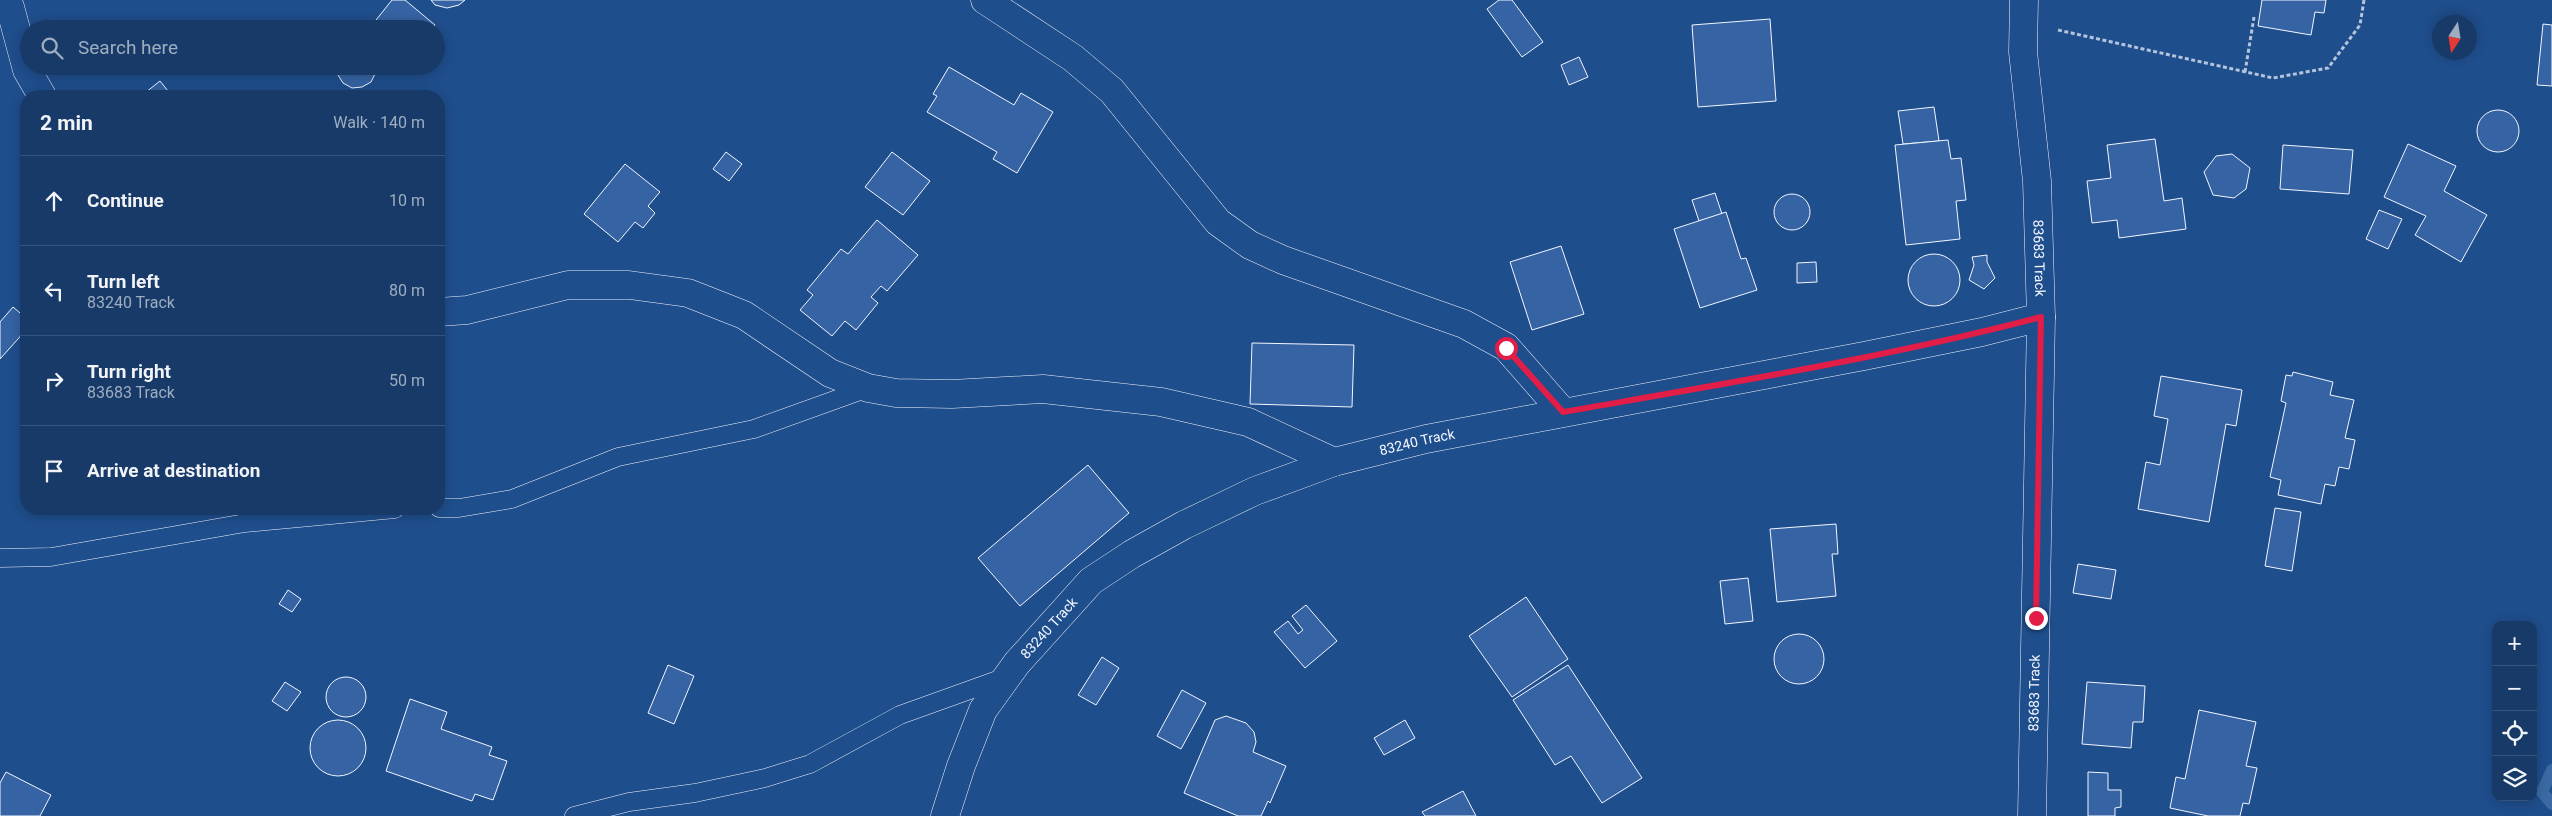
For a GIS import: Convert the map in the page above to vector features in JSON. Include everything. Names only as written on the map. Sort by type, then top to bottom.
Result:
[{"type":"street","points":[[985,0],[1073,58],[1112,91],[1218,222],[1250,245],[1283,260],[1464,324],[1506,348],[1563,412]]},
{"type":"street","points":[[10,7],[20,44]]},
{"type":"street","name":"83683 Track","points":[[2024,11],[2023,52],[2037,180],[2041,317],[2032,816]]},
{"type":"street","points":[[30,75],[39,90]]},
{"type":"street","points":[[445,312],[467,310],[568,285],[629,285],[688,293],[744,315],[830,373],[868,388],[896,393],[952,394],[1043,389],[1161,402],[1248,422],[1334,462]]},
{"type":"street","name":"83240 Track","points":[[945,816],[961,766],[983,710],[1007,677],[1055,619],[1091,581],[1132,554],[1184,525],[1255,491],[1334,462],[1426,439],[1864,356],[1982,332],[2041,317]]},
{"type":"lane","points":[[445,508],[460,508],[512,499],[618,457],[754,429],[868,388]]},
{"type":"lane","points":[[0,558],[51,557],[245,523],[330,515]]},
{"type":"lane","points":[[574,816],[630,802],[695,792],[765,778],[810,764],[900,715],[1007,677]]},
{"type":"path","points":[[2024,11],[2274,78],[2328,68],[2360,25],[2364,0]]},
{"type":"path","points":[[2246,72],[2254,17]]},
{"type":"building","points":[[392,0],[405,0],[429,20],[376,20]]},
{"type":"building","points":[[431,0],[465,0],[459,5],[447,8],[435,5]]},
{"type":"building","points":[[1499,0],[1512,0],[1543,42],[1522,57],[1487,9]]},
{"type":"building","points":[[2262,0],[2326,0],[2324,13],[2315,12],[2311,35],[2258,26]]},
{"type":"building","points":[[1770,19],[1776,101],[1698,107],[1692,25]]},
{"type":"building","points":[[2543,24],[2552,25],[2552,86],[2537,85]]},
{"type":"building","points":[[1579,57],[1588,77],[1569,85],[1561,65]]},
{"type":"building","points":[[949,67],[1014,105],[1021,93],[1053,112],[1017,173],[993,159],[997,152],[927,112],[937,96],[933,94]]},
{"type":"building","points":[[338,75],[374,75],[371,82],[362,87],[352,88],[343,83]]},
{"type":"building","points":[[160,81],[167,90],[149,90]]},
{"type":"building","points":[[1934,107],[1939,141],[1903,144],[1898,111]]},
{"type":"building","points":[[2494,110],[2502,110],[2513,116],[2519,131],[2513,146],[2502,152],[2494,152],[2483,146],[2477,135],[2477,127],[2483,116]]},
{"type":"building","points":[[2155,139],[2164,201],[2182,198],[2186,229],[2119,238],[2117,220],[2092,223],[2087,181],[2111,178],[2107,145]]},
{"type":"building","points":[[1948,140],[1951,159],[1961,158],[1966,200],[1956,201],[1960,239],[1906,245],[1895,145]]},
{"type":"building","points":[[2408,144],[2456,166],[2444,191],[2487,215],[2461,262],[2415,235],[2426,216],[2384,197]]},
{"type":"building","points":[[2283,145],[2353,150],[2349,194],[2280,189]]},
{"type":"building","points":[[726,152],[742,164],[729,181],[713,169]]},
{"type":"building","points":[[892,152],[930,181],[903,215],[865,187]]},
{"type":"building","points":[[2232,154],[2250,168],[2246,189],[2234,198],[2213,195],[2204,172],[2216,156]]},
{"type":"building","points":[[625,164],[660,192],[648,206],[655,213],[643,228],[635,222],[618,242],[584,214]]},
{"type":"building","points":[[1715,193],[1722,214],[1699,221],[1692,200]]},
{"type":"building","points":[[1792,194],[1799,195],[1805,199],[1809,205],[1809,219],[1805,225],[1799,229],[1792,230],[1785,229],[1779,225],[1775,219],[1774,212],[1775,205],[1779,199],[1785,195]]},
{"type":"building","points":[[2379,210],[2402,219],[2388,249],[2366,239]]},
{"type":"building","points":[[1726,212],[1741,259],[1746,258],[1757,290],[1700,308],[1674,229]]},
{"type":"building","points":[[877,220],[918,255],[887,291],[881,286],[871,297],[878,303],[856,330],[845,321],[832,336],[800,310],[813,295],[807,290],[841,249],[848,254]]},
{"type":"building","points":[[1561,246],[1584,314],[1532,330],[1510,262]]},
{"type":"building","points":[[1929,254],[1939,254],[1953,261],[1960,275],[1960,285],[1953,299],[1939,306],[1929,306],[1919,302],[1912,295],[1908,285],[1908,275],[1912,265],[1919,258]]},
{"type":"building","points":[[1987,255],[1987,262],[1995,278],[1984,289],[1969,280],[1974,265],[1972,257]]},
{"type":"building","points":[[1816,262],[1817,282],[1797,283],[1797,263]]},
{"type":"building","points":[[13,307],[20,313],[20,337],[0,359],[0,322]]},
{"type":"building","points":[[1252,343],[1354,345],[1352,407],[1250,404]]},
{"type":"building","points":[[2293,372],[2333,382],[2330,395],[2354,400],[2345,438],[2355,440],[2349,469],[2339,467],[2335,486],[2325,484],[2321,504],[2278,495],[2281,480],[2270,477],[2286,403],[2281,401],[2286,375],[2292,376]]},
{"type":"building","points":[[2161,376],[2242,390],[2236,426],[2226,424],[2209,522],[2138,509],[2146,462],[2160,465],[2168,419],[2154,416]]},
{"type":"building","points":[[1088,465],[1129,513],[1020,606],[978,558]]},
{"type":"building","points":[[2275,508],[2301,512],[2292,571],[2265,566]]},
{"type":"building","points":[[1836,524],[1838,554],[1832,554],[1836,596],[1777,602],[1770,529]]},
{"type":"building","points":[[2078,564],[2116,570],[2111,599],[2073,593]]},
{"type":"building","points":[[1748,578],[1753,621],[1725,624],[1720,581]]},
{"type":"building","points":[[288,590],[301,599],[292,612],[279,604]]},
{"type":"building","points":[[1526,597],[1568,659],[1512,697],[1469,636]]},
{"type":"building","points":[[1306,605],[1337,641],[1305,668],[1274,632],[1288,621],[1298,634],[1303,630],[1292,616]]},
{"type":"building","points":[[1794,634],[1804,634],[1817,641],[1824,654],[1824,664],[1817,677],[1804,684],[1794,684],[1785,680],[1778,673],[1774,664],[1774,654],[1778,645],[1785,638]]},
{"type":"building","points":[[1102,657],[1119,668],[1096,705],[1078,695]]},
{"type":"building","points":[[668,665],[694,676],[674,724],[648,713]]},
{"type":"building","points":[[1568,665],[1642,778],[1602,803],[1571,756],[1555,765],[1513,700]]},
{"type":"building","points":[[350,677],[357,680],[363,686],[366,697],[365,705],[357,714],[350,717],[342,717],[335,714],[327,705],[326,693],[329,686],[338,678]]},
{"type":"building","points":[[285,682],[301,692],[287,711],[272,701]]},
{"type":"building","points":[[2087,682],[2145,686],[2143,722],[2133,722],[2131,748],[2082,744]]},
{"type":"building","points":[[1182,690],[1206,703],[1181,749],[1157,736]]},
{"type":"building","points":[[410,699],[447,712],[441,729],[492,747],[489,755],[507,761],[493,800],[475,794],[472,801],[386,771]]},
{"type":"building","points":[[2199,710],[2256,722],[2246,766],[2257,768],[2249,804],[2243,803],[2240,816],[2208,816],[2170,808],[2176,777],[2185,779]]},
{"type":"building","points":[[1226,716],[1246,723],[1254,732],[1256,742],[1253,752],[1286,766],[1270,803],[1268,801],[1261,816],[1238,816],[1184,793],[1215,720]]},
{"type":"building","points":[[338,720],[353,725],[361,733],[366,748],[361,763],[353,771],[338,776],[323,771],[315,763],[310,748],[315,733],[323,725]]},
{"type":"building","points":[[1405,720],[1415,738],[1384,755],[1374,738]]},
{"type":"building","points":[[6,772],[51,795],[40,816],[0,816],[0,783]]},
{"type":"building","points":[[2088,772],[2108,773],[2108,790],[2121,790],[2121,807],[2115,808],[2115,816],[2088,816]]},
{"type":"building","points":[[1463,791],[1476,816],[1425,816],[1422,812]]},
{"type":"waterway","points":[[2552,770],[2542,792],[2552,804]]},
{"type":"route","points":[[1506,348],[1563,412],[1864,356],[1982,332],[2041,317],[2036,618]]}]
